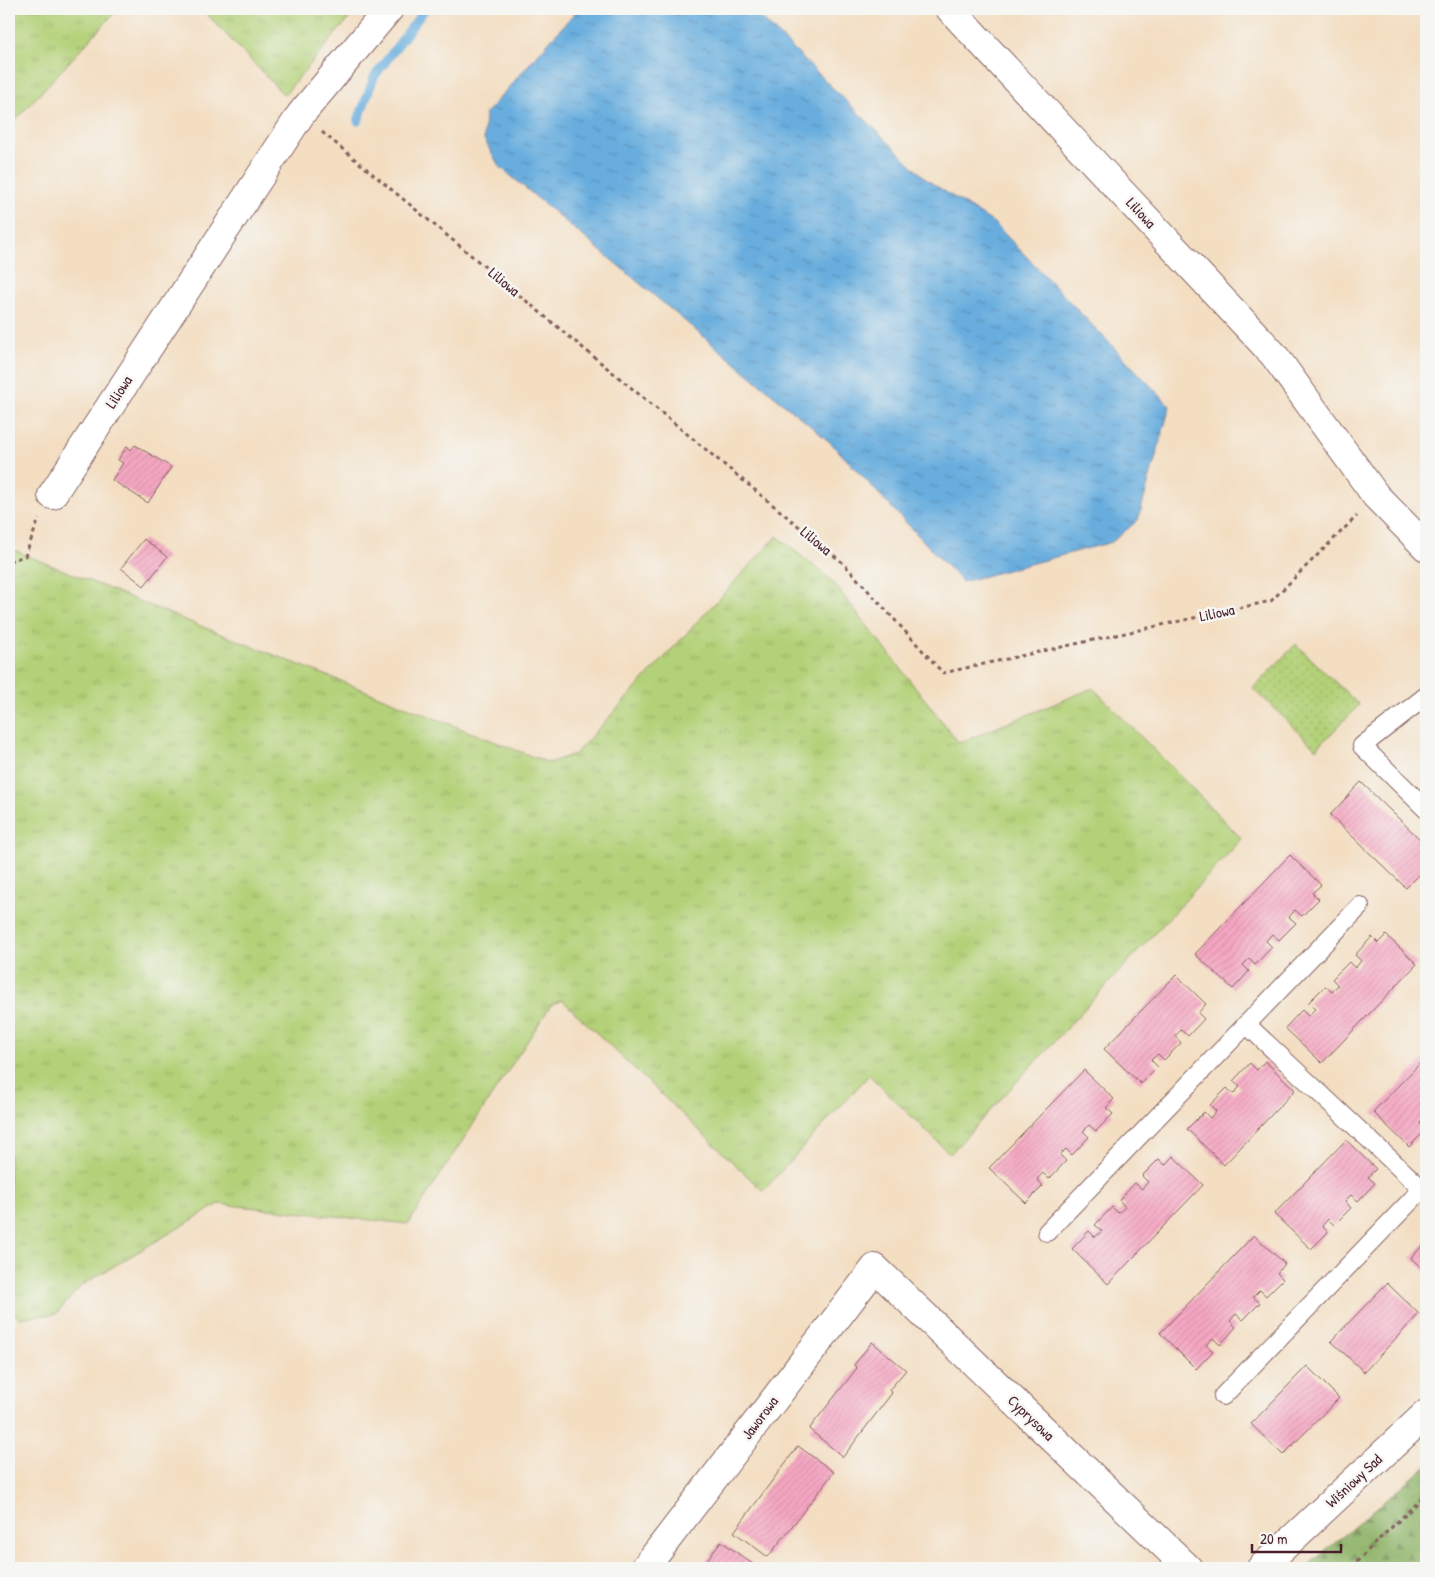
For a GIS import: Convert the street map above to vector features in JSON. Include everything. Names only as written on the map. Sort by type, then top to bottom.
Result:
[{"type":"street","name":"Liliowa","points":[[52,495],[301,114],[389,9]]},
{"type":"street","name":"Liliowa","points":[[950,9],[1274,355],[1376,496],[1426,547]]},
{"type":"street","name":"Jaworowa","points":[[645,1568],[875,1268]]},
{"type":"street","name":"Cyprysowa","points":[[875,1268],[1188,1568]]},
{"type":"street","name":"Wiśniowy Sad","points":[[1261,1568],[1426,1414]]},
{"type":"lane","points":[[1426,696],[1362,746],[1426,808]]},
{"type":"lane","points":[[1047,1232],[1360,906]]},
{"type":"lane","points":[[1223,1396],[1424,1187],[1246,1024]]},
{"type":"path","name":"Liliowa","points":[[301,114],[843,563],[943,673],[1271,601],[1376,496]]},
{"type":"path","points":[[9,561],[25,556],[43,507],[52,495]]},
{"type":"path","points":[[1351,1568],[1426,1495]]},
{"type":"green space","points":[[9,9],[118,9],[9,127]]},
{"type":"green space","points":[[202,9],[357,9],[284,95]]},
{"type":"green space","points":[[777,536],[832,581],[959,743],[1093,688],[1242,839],[950,1154],[869,1075],[763,1191],[562,1000],[551,1005],[408,1224],[219,1204],[82,1285],[56,1314],[19,1318],[9,1308],[9,548],[180,618],[549,763],[575,754]]},
{"type":"green space","points":[[1296,644],[1359,705],[1316,749],[1253,688]]},
{"type":"green space","points":[[1426,1466],[1426,1568],[1305,1568]]},
{"type":"water","points":[[578,9],[752,9],[927,180],[994,223],[1170,406],[1138,520],[1112,542],[962,582],[831,443],[499,166],[484,139],[485,114]]},
{"type":"building","points":[[135,445],[171,467],[148,503],[112,480],[123,463],[118,460],[127,446],[131,450]]},
{"type":"building","points":[[144,539],[167,557],[144,586],[121,568]]},
{"type":"building","points":[[1361,782],[1426,845],[1426,868],[1406,888],[1330,815]]},
{"type":"building","points":[[1290,855],[1321,885],[1312,893],[1319,899],[1302,916],[1295,910],[1289,917],[1296,923],[1279,940],[1272,934],[1266,941],[1272,947],[1255,965],[1249,959],[1243,965],[1249,971],[1233,989],[1195,954]]},
{"type":"building","points":[[1386,935],[1417,964],[1322,1063],[1285,1028],[1302,1010],[1308,1016],[1315,1009],[1308,1003],[1325,986],[1332,992],[1338,985],[1332,979],[1349,962],[1355,968],[1361,961],[1355,955],[1372,937],[1378,943]]},
{"type":"building","points":[[1176,975],[1206,1004],[1198,1013],[1204,1019],[1188,1036],[1181,1030],[1175,1036],[1181,1043],[1164,1060],[1158,1054],[1151,1060],[1158,1067],[1141,1084],[1104,1049]]},
{"type":"building","points":[[1426,1057],[1426,1117],[1420,1123],[1426,1130],[1409,1147],[1373,1112]]},
{"type":"building","points":[[1265,1061],[1295,1090],[1224,1165],[1187,1129],[1204,1112],[1210,1118],[1216,1111],[1210,1105],[1227,1088],[1233,1094],[1240,1087],[1233,1081],[1250,1063],[1257,1070]]},
{"type":"building","points":[[1084,1070],[1114,1099],[1106,1108],[1113,1114],[1096,1131],[1089,1125],[1083,1131],[1089,1137],[1072,1155],[1066,1149],[1060,1155],[1066,1161],[1049,1179],[1043,1173],[1037,1179],[1043,1186],[1026,1203],[989,1168]]},
{"type":"building","points":[[1346,1140],[1376,1169],[1368,1177],[1375,1183],[1358,1201],[1351,1195],[1345,1201],[1351,1208],[1334,1225],[1328,1219],[1322,1226],[1328,1232],[1311,1249],[1274,1214]]},
{"type":"building","points":[[1173,1156],[1203,1185],[1108,1284],[1072,1249],[1089,1231],[1095,1237],[1102,1231],[1095,1225],[1112,1207],[1118,1213],[1125,1207],[1119,1200],[1135,1183],[1142,1189],[1148,1182],[1142,1176],[1159,1159],[1165,1165]]},
{"type":"building","points":[[1254,1235],[1285,1264],[1277,1273],[1283,1279],[1266,1296],[1260,1290],[1253,1297],[1260,1303],[1243,1320],[1236,1314],[1230,1321],[1236,1327],[1220,1345],[1213,1338],[1206,1345],[1213,1351],[1196,1369],[1160,1333]]},
{"type":"building","points":[[1426,1242],[1426,1272],[1411,1258]]},
{"type":"building","points":[[1387,1283],[1419,1314],[1364,1372],[1331,1341]]},
{"type":"building","points":[[872,1342],[906,1370],[889,1390],[892,1393],[843,1457],[809,1429],[857,1368],[854,1365]]},
{"type":"building","points":[[1307,1366],[1339,1398],[1283,1455],[1251,1424]]},
{"type":"building","points":[[798,1446],[834,1472],[768,1557],[734,1532]]},
{"type":"building","points":[[721,1541],[758,1568],[701,1568]]},
{"type":"waterway","points":[[358,121],[374,77],[425,9]]}]
